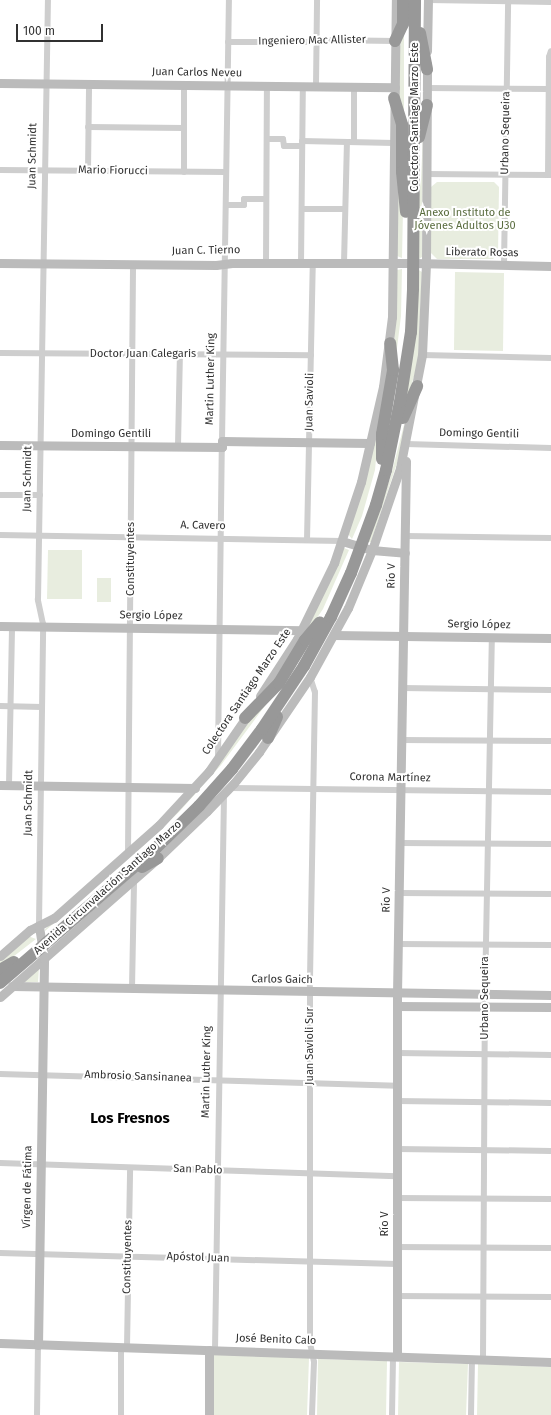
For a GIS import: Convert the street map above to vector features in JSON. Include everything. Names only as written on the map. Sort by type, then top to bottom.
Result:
[{"type":"highway","points":[[395,41],[403,24],[403,0]]},
{"type":"highway","name":"Avenida Circunvalación Santiago Marzo","points":[[408,0],[410,214]]},
{"type":"highway","name":"Avenida Circunvalación Santiago Marzo","points":[[4,979],[42,942],[151,843],[216,777],[260,719],[292,672],[362,547],[382,459],[402,344],[409,263],[415,0]]},
{"type":"highway","points":[[420,0],[420,31],[427,69]]},
{"type":"highway","points":[[394,93],[402,125],[402,175],[410,214]]},
{"type":"highway","points":[[410,214],[418,178],[419,133],[427,105]]},
{"type":"highway","name":"Avenida Circunvalación Santiago Marzo","points":[[4,979],[14,962],[67,925],[156,848],[213,790],[258,735],[308,658],[338,601],[362,547],[386,470],[402,392],[412,320],[409,263]]},
{"type":"highway","points":[[382,459],[382,434],[393,370],[390,343]]},
{"type":"highway","points":[[373,515],[390,473],[402,421],[417,386]]},
{"type":"highway","points":[[245,718],[281,681],[305,640],[320,622]]},
{"type":"highway","points":[[268,738],[277,715],[302,677],[308,658]]},
{"type":"highway","points":[[67,925],[92,910],[138,870],[158,858]]},
{"type":"street","name":"Juan Schmidt","points":[[44,958],[39,925],[43,627],[38,600],[48,0]]},
{"type":"street","name":"Martin Luther King","points":[[218,758],[229,0]]},
{"type":"street","points":[[316,86],[317,0]]},
{"type":"street","name":"Colectora Santiago Marzo Este","points":[[0,956],[30,930],[54,918],[160,826],[195,788],[218,758],[286,659],[303,630],[328,577],[342,541],[361,482],[382,396],[390,343],[396,0]]},
{"type":"street","points":[[428,0],[551,2]]},
{"type":"street","name":"Colectora Santiago Marzo Este","points":[[0,997],[4,979],[44,958],[158,858],[227,791],[268,738],[310,677],[334,636],[362,547],[395,484],[406,444],[422,355],[426,264],[428,0]]},
{"type":"street","name":"Urbano Sequeira","points":[[504,265],[506,88],[511,1]]},
{"type":"street","name":"Ingeniero Mac Allister","points":[[228,42],[395,41]]},
{"type":"street","points":[[426,174],[550,175],[549,57],[551,51]]},
{"type":"street","name":"Juan Carlos Neveu","points":[[0,83],[316,86],[354,87],[394,93]]},
{"type":"street","points":[[88,171],[89,84]]},
{"type":"street","points":[[184,85],[184,172]]},
{"type":"street","points":[[266,263],[268,86]]},
{"type":"street","points":[[301,263],[303,86]]},
{"type":"street","points":[[354,87],[354,142]]},
{"type":"street","points":[[427,88],[549,89]]},
{"type":"street","points":[[88,127],[184,128]]},
{"type":"street","points":[[267,139],[283,139],[284,146],[302,143],[394,143]]},
{"type":"street","points":[[344,263],[347,142]]},
{"type":"street","name":"Mario Fiorucci","points":[[0,170],[226,172]]},
{"type":"street","points":[[226,204],[244,205],[244,199],[266,199]]},
{"type":"street","points":[[302,209],[345,209]]},
{"type":"street","name":"Juan C. Tierno","points":[[0,263],[409,263]]},
{"type":"street","name":"Juan Savioli","points":[[307,540],[313,263]]},
{"type":"street","name":"Liberato Rosas","points":[[409,263],[551,266]]},
{"type":"street","name":"Constituyentes","points":[[128,853],[133,264]]},
{"type":"street","name":"Doctor Juan Calegaris","points":[[0,353],[311,355]]},
{"type":"street","points":[[178,446],[180,354]]},
{"type":"street","points":[[422,355],[551,358]]},
{"type":"street","name":"Domingo Gentili","points":[[0,445],[178,446],[309,442],[370,443]]},
{"type":"street","name":"Domingo Gentili","points":[[406,444],[551,448]]},
{"type":"street","name":"Río V","points":[[392,1415],[397,1296],[397,994],[406,444]]},
{"type":"street","points":[[0,495],[40,495]]},
{"type":"street","name":"A. Cavero","points":[[0,535],[342,541],[362,547],[405,553]]},
{"type":"street","points":[[405,536],[551,538]]},
{"type":"street","name":"Sergio López","points":[[0,626],[303,630]]},
{"type":"street","points":[[12,627],[10,706],[5,785],[195,788]]},
{"type":"street","name":"Sergio López","points":[[334,636],[551,638]]},
{"type":"street","name":"Urbano Sequeira","points":[[483,1359],[485,995],[492,637]]},
{"type":"street","name":"Juan Savioli Sur","points":[[310,677],[315,692],[310,992],[310,1343],[314,1360],[312,1415]]},
{"type":"street","points":[[402,688],[551,690]]},
{"type":"street","points":[[0,706],[42,707]]},
{"type":"street","points":[[401,740],[551,741]]},
{"type":"street","name":"Corona Martínez","points":[[227,791],[313,789],[551,792]]},
{"type":"street","name":"Martin Luther King","points":[[209,1415],[216,1258],[221,990],[227,791]]},
{"type":"street","points":[[400,843],[551,844]]},
{"type":"street","points":[[132,988],[134,879]]},
{"type":"street","points":[[399,893],[551,894]]},
{"type":"street","points":[[398,944],[551,945]]},
{"type":"street","name":"Vírgen de Fátima","points":[[37,1415],[44,958]]},
{"type":"street","name":"Carlos Gaich","points":[[4,979],[43,986],[397,994],[551,995]]},
{"type":"street","points":[[397,1006],[551,1007]]},
{"type":"street","points":[[397,1053],[551,1055]]},
{"type":"street","name":"Ambrosio Sansinanea","points":[[0,1074],[42,1074],[397,1086]]},
{"type":"street","points":[[397,1101],[551,1102]]},
{"type":"street","points":[[397,1149],[551,1151]]},
{"type":"street","name":"San Pablo","points":[[0,1163],[397,1176]]},
{"type":"street","name":"Constituyentes","points":[[120,1415],[128,1256],[130,1168]]},
{"type":"street","points":[[397,1198],[551,1199]]},
{"type":"street","points":[[397,1246],[551,1248]]},
{"type":"street","name":"Apóstol Juan","points":[[0,1252],[397,1264]]},
{"type":"street","points":[[397,1296],[551,1297]]},
{"type":"street","name":"José Benito Calo","points":[[0,1343],[551,1362]]},
{"type":"street","points":[[471,1415],[472,1359]]},
{"type":"green space","points":[[403,32],[404,119],[397,93],[398,56]]},
{"type":"green space","points":[[398,119],[403,210],[402,258],[397,256]]},
{"type":"green space","points":[[423,131],[422,257],[419,259],[416,215],[421,180]]},
{"type":"green space","name":"Anexo Instituto de Jóvenes Adultos U30","points":[[437,182],[494,182],[499,187],[498,254],[493,259],[437,259],[431,253],[431,187]]},
{"type":"green space","points":[[402,269],[401,316],[395,364],[394,332],[397,270]]},
{"type":"green space","points":[[417,269],[422,272],[418,364],[403,411]]},
{"type":"green space","points":[[455,272],[504,273],[503,351],[454,350]]},
{"type":"green space","points":[[380,415],[375,470],[362,516],[352,539],[348,534]]},
{"type":"green space","points":[[405,421],[401,451],[371,542],[367,542],[390,479]]},
{"type":"green space","points":[[344,548],[349,550],[323,609],[268,690]]},
{"type":"green space","points":[[48,550],[82,550],[82,599],[47,599]]},
{"type":"green space","points":[[97,578],[111,578],[111,602],[97,602]]},
{"type":"green space","points":[[273,695],[221,765],[179,812],[143,846],[45,931],[45,929],[142,845],[245,723]]},
{"type":"green space","points":[[28,936],[36,939],[0,967],[0,960]]},
{"type":"green space","points":[[39,968],[38,982],[23,982]]},
{"type":"green space","points":[[214,1354],[309,1358],[307,1415],[214,1415]]},
{"type":"green space","points":[[318,1359],[387,1361],[386,1415],[317,1415]]},
{"type":"green space","points":[[399,1362],[468,1364],[466,1415],[398,1415]]},
{"type":"green space","points":[[478,1364],[551,1367],[551,1415],[477,1415]]},
{"type":"district","name":"Los Fresnos","points":[[130,1119]]}]
